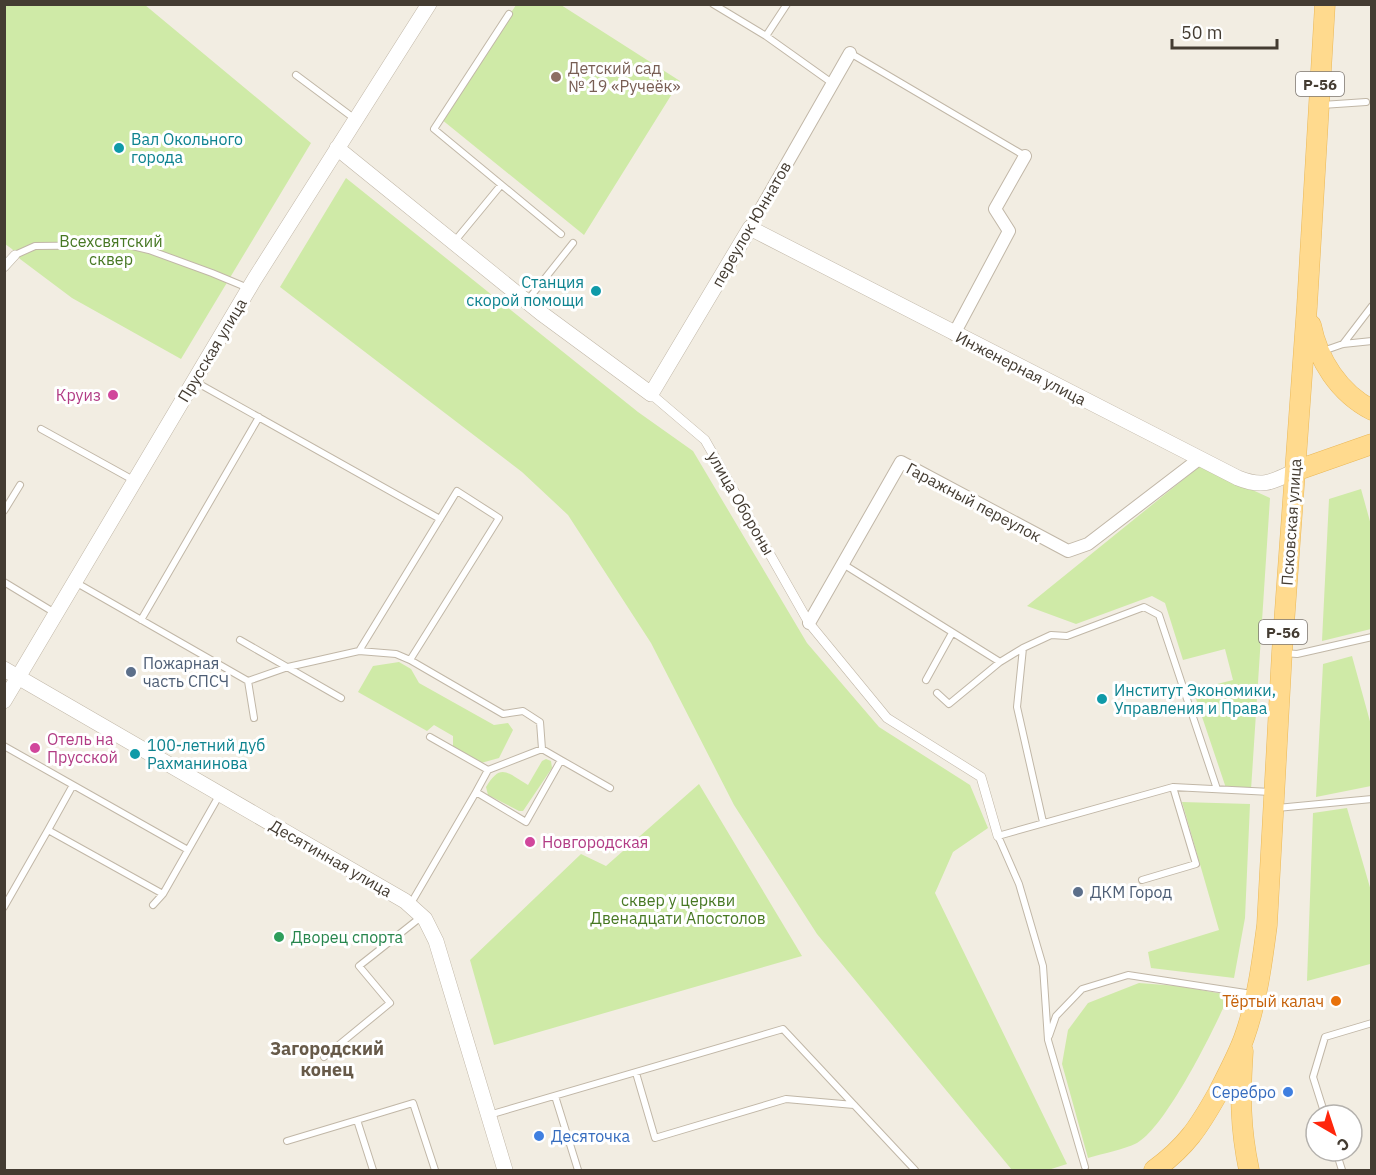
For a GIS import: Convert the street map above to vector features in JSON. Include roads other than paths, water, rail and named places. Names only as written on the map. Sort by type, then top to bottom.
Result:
[{"type":"main road","name":"Псковская улица","points":[[1244,1037],[1262,965],[1267,925],[1282,652],[1308,306],[1325,4]]},
{"type":"main road","points":[[1308,306],[1311,328],[1320,352],[1338,383],[1360,404],[1371,410]]},
{"type":"main road","points":[[1295,471],[1371,444]]},
{"type":"main road","points":[[1154,1170],[1178,1152],[1196,1130],[1228,1073],[1244,1037]]},
{"type":"main road","points":[[1244,1037],[1239,1096],[1243,1143],[1249,1170]]},
{"type":"street","name":"Прусская улица","points":[[4,701],[11,673],[56,613],[249,288],[429,4]]},
{"type":"street","name":"переулок Юннатов","points":[[651,394],[750,228],[850,53]]},
{"type":"street","name":"улица Обороны","points":[[337,148],[526,302],[651,394],[705,440],[809,623],[887,718],[981,777],[998,836]]},
{"type":"street","points":[[954,334],[1009,231],[995,209],[1025,156]]},
{"type":"street","name":"Инженерная улица","points":[[750,228],[1238,478],[1257,484],[1269,483],[1295,471]]},
{"type":"street","points":[[4,267],[15,255]]},
{"type":"street","name":"Гаражный переулок","points":[[809,623],[901,462],[1068,551],[1088,544],[1199,459]]},
{"type":"street","name":"Десятинная улица","points":[[11,673],[410,905],[422,916],[436,941],[505,1170]]},
{"type":"lane","points":[[713,4],[766,36],[833,84]]},
{"type":"lane","points":[[766,36],[787,4]]},
{"type":"lane","points":[[509,14],[434,129],[561,234]]},
{"type":"lane","points":[[850,53],[1025,156]]},
{"type":"lane","points":[[297,75],[355,120]]},
{"type":"lane","points":[[1319,105],[1366,102]]},
{"type":"lane","points":[[454,243],[501,184]]},
{"type":"lane","points":[[526,302],[573,243]]},
{"type":"lane","points":[[15,255],[35,246],[128,245],[160,254],[249,288]]},
{"type":"lane","points":[[1343,344],[1371,306]]},
{"type":"lane","points":[[1320,352],[1343,344],[1371,341]]},
{"type":"lane","points":[[194,381],[440,519]]},
{"type":"lane","points":[[141,620],[259,417]]},
{"type":"lane","points":[[41,429],[135,481]]},
{"type":"lane","points":[[4,511],[20,485]]},
{"type":"lane","points":[[359,651],[457,491],[499,518],[410,660]]},
{"type":"lane","points":[[843,564],[1000,662]]},
{"type":"lane","points":[[75,581],[248,681],[288,667],[359,651],[396,654],[503,714],[523,711],[540,722],[542,749]]},
{"type":"lane","points":[[4,582],[56,613]]},
{"type":"lane","points":[[937,693],[949,704],[1000,662],[1023,648],[1051,635],[1067,636],[1144,607],[1159,615],[1217,789]]},
{"type":"lane","points":[[926,680],[952,633]]},
{"type":"lane","points":[[1282,652],[1297,654],[1371,637]]},
{"type":"lane","points":[[240,640],[341,698]]},
{"type":"lane","points":[[1023,648],[1017,707],[1043,822]]},
{"type":"lane","points":[[248,681],[254,718]]},
{"type":"lane","points":[[430,737],[488,771]]},
{"type":"lane","points":[[4,746],[188,850]]},
{"type":"lane","points":[[542,749],[610,788]]},
{"type":"lane","points":[[410,905],[488,771],[542,749]]},
{"type":"lane","points":[[476,792],[526,822],[561,760]]},
{"type":"lane","points":[[4,907],[73,785]]},
{"type":"lane","points":[[1142,880],[1196,864],[1173,787]]},
{"type":"lane","points":[[1084,1167],[1048,1040],[1042,966],[1019,884],[998,836],[1173,787],[1217,789],[1273,800],[1371,798]]},
{"type":"lane","points":[[153,905],[163,894],[220,794]]},
{"type":"lane","points":[[48,830],[163,894]]},
{"type":"lane","points":[[324,1057],[390,1003],[359,966],[422,916]]},
{"type":"lane","points":[[1048,1040],[1056,1016],[1082,989],[1128,975],[1255,994]]},
{"type":"lane","points":[[1321,1103],[1313,1077],[1325,1037],[1371,1023]]},
{"type":"lane","points":[[489,1115],[783,1029],[915,1170]]},
{"type":"lane","points":[[636,1073],[656,1138],[786,1099],[854,1105]]},
{"type":"lane","points":[[555,1096],[578,1170]]},
{"type":"lane","points":[[287,1141],[413,1103],[435,1170]]},
{"type":"lane","points":[[357,1120],[373,1170]]},
{"type":"place","name":"Детский сад № 19 «Ручеёк»","points":[[556,77]]},
{"type":"place","name":"Вал Окольного города","points":[[119,148]]},
{"type":"place","name":"Станция скорой помощи","points":[[596,291]]},
{"type":"place","name":"Круиз","points":[[113,395]]},
{"type":"place","name":"Пожарная часть СПСЧ","points":[[131,672]]},
{"type":"place","name":"Институт Экономики, Управления и Права","points":[[1102,699]]},
{"type":"place","name":"Отель на Прусской","points":[[35,748]]},
{"type":"place","name":"100-летний дуб Рахманинова","points":[[135,754]]},
{"type":"place","name":"Новгородская","points":[[530,842]]},
{"type":"place","name":"ДКМ Город","points":[[1078,892]]},
{"type":"place","name":"Дворец спорта","points":[[279,937]]},
{"type":"place","name":"Тёртый калач","points":[[1336,1001]]},
{"type":"place","name":"Серебро","points":[[1288,1092]]},
{"type":"place","name":"Десяточка","points":[[539,1136]]},
{"type":"district","name":"Загородский конец","points":[[327,1058]]},
{"type":"park label","name":"Всехсвятский сквер","points":[[111,250]]},
{"type":"park label","name":"сквер у церкви Двенадцати Апостолов","points":[[678,909]]}]
